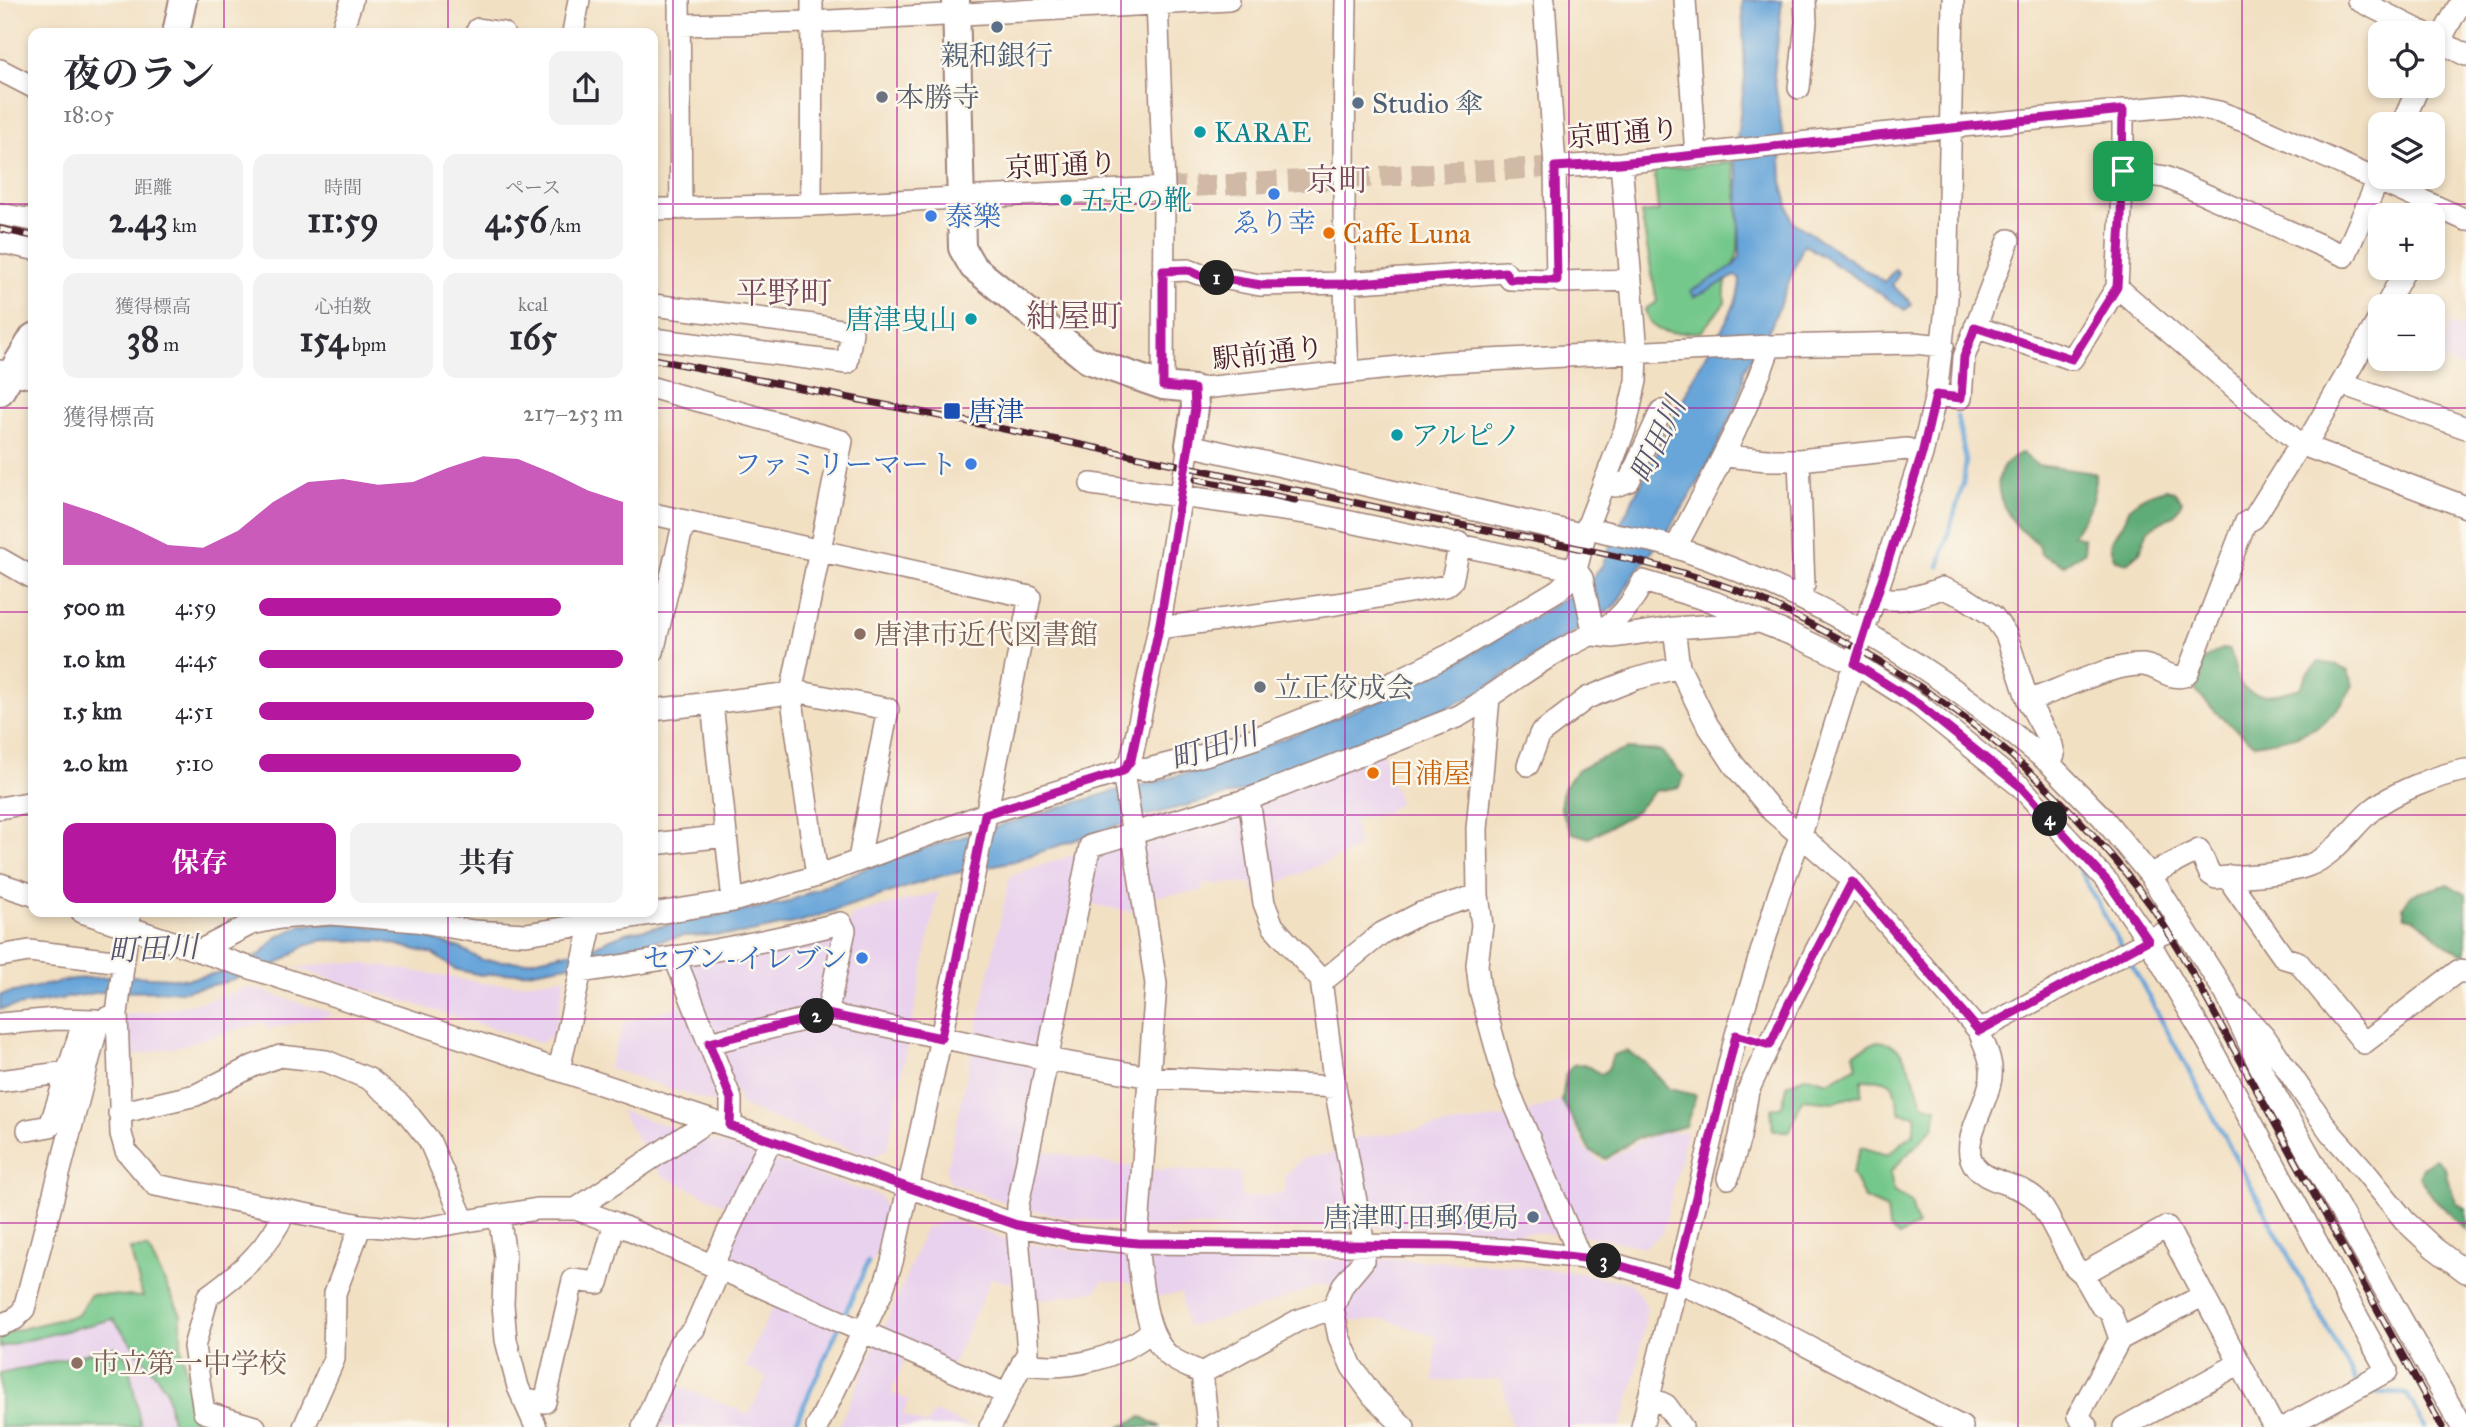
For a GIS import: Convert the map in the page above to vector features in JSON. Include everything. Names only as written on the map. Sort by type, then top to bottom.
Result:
[{"type":"main road","points":[[177,28],[183,0]]},
{"type":"main road","points":[[956,6],[962,247],[972,267],[1088,360],[1163,386],[1194,389],[1195,408],[1189,445]]},
{"type":"main road","points":[[11,379],[28,347]]},
{"type":"street","points":[[343,28],[352,0]]},
{"type":"street","points":[[574,28],[579,0]]},
{"type":"street","points":[[679,0],[681,209]]},
{"type":"street","points":[[811,205],[812,0]]},
{"type":"street","points":[[679,25],[811,22],[956,6],[1229,0]]},
{"type":"street","points":[[1346,0],[1344,284],[1348,372]]},
{"type":"street","points":[[1544,0],[1555,167],[1557,280]]},
{"type":"street","points":[[1685,0],[1696,155]]},
{"type":"street","points":[[1799,88],[1806,22],[1805,0]]},
{"type":"street","points":[[1642,1427],[1736,1035],[1779,893],[1801,835],[1922,454],[1936,395],[1947,299],[1953,0]]},
{"type":"street","points":[[2358,0],[2395,21]]},
{"type":"street","points":[[2445,24],[2462,0]]},
{"type":"street","points":[[1157,3],[1164,188],[1163,386]]},
{"type":"street","points":[[2445,47],[2466,55]]},
{"type":"street","points":[[0,70],[28,84]]},
{"type":"street","name":"京町通り","points":[[1555,167],[1620,163],[2183,105],[2219,112],[2257,125],[2368,172]]},
{"type":"street","points":[[1975,327],[2072,359],[2117,287],[2123,110]]},
{"type":"street","points":[[1594,635],[1579,574],[1604,482],[1632,404],[1637,352],[1620,163]]},
{"type":"street","points":[[2123,171],[2165,177],[2345,256],[2374,189]]},
{"type":"street","name":"京町通り","points":[[658,209],[811,205],[1164,188]]},
{"type":"street","name":"京町通り","points":[[2398,189],[2421,203]]},
{"type":"street","points":[[0,214],[28,219]]},
{"type":"street","name":"京町通り","points":[[2445,214],[2466,220]]},
{"type":"street","points":[[1936,395],[1961,398],[1964,357],[2009,240]]},
{"type":"street","points":[[0,242],[28,248]]},
{"type":"street","points":[[1163,271],[1188,270],[1199,275],[1261,285],[1344,284],[1505,272],[1510,279],[1561,282],[1630,280]]},
{"type":"street","points":[[2117,287],[2302,445],[2466,507]]},
{"type":"street","points":[[658,306],[852,332],[846,363],[658,340]]},
{"type":"street","points":[[2028,701],[2119,668],[2144,665],[2175,677],[2184,677],[2245,523],[2254,517],[2302,445],[2368,338]]},
{"type":"street","name":"駅前通り","points":[[1194,389],[1446,362],[1765,346],[1914,343],[1943,346]]},
{"type":"street","points":[[1674,547],[1725,456],[1757,386],[1765,346]]},
{"type":"street","points":[[2342,384],[2466,428]]},
{"type":"street","points":[[658,389],[842,441],[791,693],[817,876]]},
{"type":"street","points":[[1604,482],[1615,486],[1629,481],[1661,411]]},
{"type":"street","points":[[1202,1373],[1171,1357],[1160,1346],[1152,1331],[1142,1283],[1138,1243],[1157,984],[1125,772],[1131,760],[1158,628],[1189,445],[1592,532],[1674,547],[1741,571],[1800,597],[1864,631],[1935,674],[2050,764],[2104,818],[2150,875],[2226,994],[2263,1073],[2462,1427]]},
{"type":"street","points":[[1725,456],[1799,460],[1907,449],[1922,454]]},
{"type":"street","points":[[1799,460],[1804,585],[1800,597]]},
{"type":"street","points":[[1091,484],[1313,514],[1460,543],[1579,574]]},
{"type":"street","points":[[658,515],[1030,597],[910,1189],[892,1262],[882,1293],[848,1326],[819,1426]]},
{"type":"street","points":[[658,631],[684,521]]},
{"type":"street","points":[[1158,628],[1446,586],[1452,581],[1460,543]]},
{"type":"street","points":[[0,559],[28,575]]},
{"type":"street","points":[[658,910],[733,901],[817,876],[859,859],[1125,772],[1208,754],[1256,738],[1384,687],[1449,655],[1558,590],[1579,574]]},
{"type":"street","points":[[990,1427],[1028,1352],[1017,1225],[1018,1205],[1090,846],[1249,799],[1459,716],[1559,651],[1594,635],[1617,619],[1632,604],[1643,581],[1714,602],[1793,635],[1855,664],[1918,704],[2021,787],[2108,882],[2132,948],[2210,1046],[2387,1371],[2285,1427]]},
{"type":"street","points":[[1877,595],[1887,600],[1929,593],[1942,588],[1964,597],[1993,616],[2006,634],[2028,701],[2052,745],[2054,755],[2050,764]]},
{"type":"street","points":[[1594,635],[1612,637],[1674,628],[1760,622]]},
{"type":"street","points":[[1674,628],[1679,667],[1707,724],[1734,765],[1773,812],[1852,882],[1979,1031],[1991,1061],[1992,1076],[1987,1098],[1968,1145],[1971,1160],[1980,1174],[2018,1187],[2037,1200],[2074,1266],[2083,1274],[2100,1304],[2111,1313],[2120,1339]]},
{"type":"street","points":[[1528,765],[1540,734],[1587,698],[1635,679],[1679,667]]},
{"type":"street","points":[[658,709],[791,693],[805,693],[888,709],[859,859]]},
{"type":"street","points":[[1489,698],[1477,829],[1478,895],[1482,925],[1477,965],[1480,990],[1506,1084],[1580,1257]]},
{"type":"street","points":[[712,703],[733,901]]},
{"type":"street","points":[[2150,875],[2199,850],[2210,874],[2216,878],[2273,873],[2308,866],[2331,852],[2374,808],[2417,785],[2466,770]]},
{"type":"street","points":[[1249,799],[1264,903],[1273,926],[1321,980],[1335,1087],[1364,1245],[1363,1261],[1343,1285],[1333,1308],[1339,1337],[1352,1367],[1373,1396],[1404,1427]]},
{"type":"street","points":[[0,807],[28,803]]},
{"type":"street","points":[[658,843],[726,836]]},
{"type":"street","points":[[2231,876],[2234,887],[2284,958],[2298,962],[2364,1043],[2458,971],[2466,972]]},
{"type":"street","points":[[1728,1178],[1740,1137],[1748,1091],[1787,1007],[1852,882]]},
{"type":"street","points":[[0,884],[28,893]]},
{"type":"street","points":[[1321,980],[1382,933],[1421,913],[1478,895]]},
{"type":"street","points":[[203,952],[250,918],[290,917]]},
{"type":"street","points":[[420,917],[494,933],[526,934],[593,917],[559,1070]]},
{"type":"street","points":[[492,917],[494,933]]},
{"type":"street","points":[[0,1325],[15,1319],[24,1309],[97,1028],[122,961],[128,919],[203,952],[771,1139],[1017,1225],[1073,1237],[1138,1243],[1450,1246],[1580,1257],[1634,1269],[1717,1299],[1962,1427]]},
{"type":"street","points":[[580,972],[676,958],[790,936],[841,923],[845,930],[827,1014]]},
{"type":"street","points":[[1979,1031],[2132,948],[2183,926]]},
{"type":"street","points":[[0,956],[29,951],[122,961]]},
{"type":"street","points":[[676,958],[731,1099],[730,1126]]},
{"type":"street","points":[[2226,994],[2267,1040],[2330,1132],[2405,1222],[2466,1272]]},
{"type":"street","points":[[709,1043],[827,1014],[1150,1077],[1335,1087]]},
{"type":"street","points":[[0,1024],[101,1018]]},
{"type":"street","points":[[28,1130],[50,1126],[68,1072],[101,1018]]},
{"type":"street","points":[[101,1018],[126,1151],[156,1185],[361,1225],[414,1230],[537,1209],[576,1209],[615,1223],[1006,1394]]},
{"type":"street","points":[[1736,1035],[1770,1045]]},
{"type":"street","points":[[120,1113],[196,1094],[280,1056],[326,1061],[369,1079],[401,1105],[429,1140],[464,1222]]},
{"type":"street","points":[[0,1081],[68,1072]]},
{"type":"street","points":[[576,1209],[709,1120]]},
{"type":"street","points":[[643,1427],[679,1345],[694,1329],[716,1268],[771,1139]]},
{"type":"street","points":[[255,1427],[204,1412],[194,1347],[208,1296],[233,1278],[262,1248],[276,1231],[285,1211]]},
{"type":"street","points":[[499,1216],[505,1256],[503,1304],[506,1340],[523,1399],[536,1427]]},
{"type":"street","points":[[523,1399],[545,1402],[573,1280],[598,1283],[615,1223]]},
{"type":"street","points":[[304,1427],[334,1359],[335,1293],[361,1225]]},
{"type":"street","points":[[2083,1274],[2167,1227],[2274,1427]]},
{"type":"street","points":[[2087,1427],[2078,1416],[2120,1339],[2204,1295]]},
{"type":"street","points":[[1202,1373],[1297,1321],[1333,1308]]},
{"type":"street","points":[[1023,1363],[1037,1366],[1079,1364],[1120,1352],[1152,1331]]},
{"type":"street","points":[[2124,1427],[2240,1363]]},
{"type":"street","points":[[1202,1373],[1208,1427]]},
{"type":"street","points":[[1649,1397],[1666,1405],[1682,1427]]},
{"type":"shaded area","points":[[2466,319],[2466,368],[2445,361],[2445,342],[2450,324],[2461,329]]},
{"type":"shaded area","points":[[1382,750],[1399,803],[1385,813],[1354,819],[1358,848],[1254,894],[1252,883],[1202,884],[1202,891],[1140,898],[1139,913],[1073,901],[1024,1147],[1141,1169],[1240,1172],[1242,1198],[1285,1193],[1285,1175],[1303,1158],[1353,1150],[1351,1139],[1515,1116],[1562,1100],[1584,1148],[1603,1164],[1637,1142],[1663,1133],[1687,1131],[1662,1234],[1644,1247],[1590,1236],[1517,1232],[1388,1228],[1147,1227],[1069,1218],[1016,1206],[951,1183],[946,1172],[1010,876]]},
{"type":"shaded area","points":[[938,892],[887,1150],[872,1157],[742,1106],[684,969],[687,962],[848,923],[852,915]]},
{"type":"shaded area","points":[[343,962],[489,984],[518,984],[566,977],[553,1035],[541,1043],[295,968]]},
{"type":"shaded area","points":[[249,987],[335,1014],[268,1029],[264,1022],[176,1047],[126,1057],[123,1015],[202,1002]]},
{"type":"shaded area","points":[[687,1003],[723,1095],[717,1104],[608,1068],[625,1022]]},
{"type":"shaded area","points":[[619,1110],[880,1196],[888,1217],[873,1261],[867,1260],[792,1427],[647,1427],[667,1381],[749,1414],[767,1377],[745,1367],[780,1290],[722,1261],[742,1213],[661,1175]]},
{"type":"shaded area","points":[[950,1220],[1010,1241],[1133,1259],[1395,1259],[1506,1265],[1580,1273],[1631,1283],[1647,1307],[1636,1375],[1621,1427],[1512,1427],[1502,1379],[1434,1381],[1436,1337],[1385,1319],[1342,1322],[1347,1284],[1319,1285],[1257,1309],[1187,1327],[1181,1293],[1142,1299],[1140,1284],[1102,1281],[1096,1291],[1028,1302],[1025,1287],[991,1278],[952,1366],[910,1347],[891,1393],[909,1400],[903,1415],[926,1425],[935,1412],[970,1427],[838,1427],[900,1292],[925,1228]]},
{"type":"shaded area","name":"市立第一中学校","points":[[113,1311],[171,1385],[180,1427],[0,1427],[0,1341]]},
{"type":"green space","points":[[1732,162],[1739,236],[1735,262],[1725,286],[1725,302],[1701,332],[1666,332],[1653,325],[1645,309],[1657,302],[1641,213],[1658,211],[1654,170]]},
{"type":"green space","points":[[2022,453],[2037,465],[2095,473],[2092,500],[2073,535],[2083,538],[2085,551],[2064,565],[2041,554],[2034,540],[2017,526],[2000,496],[1999,476],[2011,459]]},
{"type":"green space","points":[[2166,489],[2174,492],[2182,501],[2175,514],[2148,530],[2140,552],[2127,563],[2116,560],[2111,543],[2130,508],[2151,493]]},
{"type":"green space","points":[[2221,649],[2230,650],[2239,682],[2251,692],[2267,695],[2300,688],[2308,672],[2319,662],[2336,665],[2348,671],[2353,685],[2334,712],[2313,729],[2287,738],[2255,744],[2223,719],[2197,693],[2191,676],[2208,657]]},
{"type":"green space","points":[[1628,749],[1661,751],[1684,777],[1680,787],[1655,791],[1633,814],[1589,838],[1572,833],[1561,807],[1562,793],[1567,783],[1583,767]]},
{"type":"green space","points":[[2448,884],[2466,895],[2466,955],[2449,947],[2416,919],[2405,917],[2403,907],[2411,895]]},
{"type":"green space","points":[[1877,1041],[1890,1044],[1899,1051],[1912,1073],[1922,1104],[1937,1108],[1934,1127],[1890,1172],[1894,1192],[1911,1202],[1917,1226],[1899,1236],[1889,1228],[1887,1209],[1865,1199],[1852,1174],[1861,1147],[1887,1155],[1913,1134],[1916,1116],[1900,1113],[1893,1085],[1885,1080],[1862,1079],[1862,1094],[1834,1102],[1802,1099],[1790,1131],[1773,1131],[1771,1109],[1782,1106],[1788,1084],[1807,1076],[1828,1082],[1857,1066],[1854,1053]]},
{"type":"green space","points":[[1627,1051],[1646,1063],[1669,1089],[1696,1095],[1686,1126],[1635,1139],[1606,1159],[1591,1152],[1562,1101],[1566,1074],[1573,1065],[1584,1064],[1601,1074],[1608,1069],[1613,1055]]},
{"type":"green space","points":[[2436,1159],[2445,1167],[2457,1204],[2466,1208],[2466,1230],[2433,1197],[2419,1177],[2424,1166]]},
{"type":"green space","points":[[148,1248],[181,1315],[181,1344],[195,1427],[173,1427],[166,1389],[113,1319],[0,1347],[0,1334],[78,1315],[91,1294],[143,1297],[130,1249]]},
{"type":"green space","points":[[114,1347],[127,1357],[141,1427],[0,1427],[0,1374]]},
{"type":"green space","points":[[1142,1417],[1161,1427],[1120,1427]]},
{"type":"water","points":[[1742,0],[1782,0],[1774,76],[1784,145],[1781,159],[1782,181],[1792,221],[1884,282],[1895,270],[1899,274],[1892,285],[1912,304],[1905,310],[1804,244],[1772,324],[1744,370],[1743,383],[1732,416],[1703,475],[1616,605],[1476,694],[1421,721],[1248,790],[1141,817],[1014,861],[941,876],[799,922],[741,934],[683,936],[629,946],[590,961],[528,972],[481,975],[455,969],[433,954],[382,941],[323,940],[305,946],[279,963],[222,983],[184,991],[101,992],[0,1009],[0,995],[73,979],[131,976],[188,979],[224,972],[260,955],[277,937],[302,925],[342,923],[409,932],[460,948],[482,960],[523,962],[592,947],[625,933],[785,903],[862,870],[929,847],[1118,790],[1224,762],[1383,699],[1456,663],[1583,588],[1602,566],[1696,373],[1734,305],[1740,278],[1735,276],[1694,297],[1691,291],[1733,267],[1740,257],[1738,175],[1734,160],[1745,78]]},
{"type":"waterway","points":[[1939,566],[1963,484],[1966,461],[1957,416]]},
{"type":"waterway","points":[[2075,862],[2122,947]]},
{"type":"waterway","points":[[2128,958],[2356,1381]]},
{"type":"waterway","points":[[843,1318],[868,1262]]},
{"type":"waterway","points":[[794,1427],[838,1329]]},
{"type":"waterway","points":[[2362,1392],[2407,1394],[2425,1427]]},
{"type":"tunnel","points":[[1164,188],[1555,167]]},
{"type":"railway","points":[[0,229],[28,235]]},
{"type":"railway","points":[[658,360],[1064,441],[1584,549],[1681,572],[1757,598],[1808,622],[1890,668],[1934,696],[2015,758],[2088,829],[2154,910],[2190,969],[2442,1427]]},
{"type":"railway","points":[[1196,479],[1295,500]]},
{"type":"place","name":"親和銀行","points":[[997,27]]},
{"type":"place","name":"本勝寺","points":[[882,97]]},
{"type":"place","name":"Studio 傘","points":[[1358,103]]},
{"type":"place","name":"KARAE","points":[[1200,132]]},
{"type":"place","name":"ゑり幸","points":[[1274,194]]},
{"type":"place","name":"五足の靴","points":[[1066,200]]},
{"type":"place","name":"泰樂","points":[[931,216]]},
{"type":"place","name":"Caffe Luna","points":[[1329,233]]},
{"type":"place","name":"唐津曳山","points":[[971,319]]},
{"type":"place","name":"唐津","points":[[952,411]]},
{"type":"place","name":"アルピノ","points":[[1397,435]]},
{"type":"place","name":"ファミリーマート","points":[[971,464]]},
{"type":"place","name":"唐津市近代図書館","points":[[860,634]]},
{"type":"place","name":"立正佼成会","points":[[1260,687]]},
{"type":"place","name":"日浦屋","points":[[1373,773]]},
{"type":"place","name":"セブン-イレブン","points":[[862,958]]},
{"type":"place","name":"唐津町田郵便局","points":[[1533,1217]]},
{"type":"place","name":"市立第一中学校","points":[[77,1363]]},
{"type":"district","name":"京町","points":[[1338,180]]},
{"type":"district","name":"平野町","points":[[784,293]]},
{"type":"district","name":"紺屋町","points":[[1074,316]]},
{"type":"route","points":[[2123,110],[2123,171],[2117,287],[2072,359],[1975,327],[1964,357],[1961,398],[1936,395],[1922,454],[1855,664],[1918,704],[2021,787],[2108,882],[2148,940],[1979,1031],[1852,882],[1770,1045],[1736,1035],[1675,1282],[1601,1260],[1523,1251],[1450,1246],[1138,1243],[1073,1237],[1017,1225],[730,1126],[731,1099],[709,1043],[827,1014],[941,1038],[985,814],[1123,771],[1128,767],[1160,623],[1195,408],[1194,389],[1163,386],[1163,271],[1188,270],[1199,275],[1261,285],[1344,284],[1505,272],[1510,279],[1557,280],[1555,167],[1730,152],[2123,110]]},
{"type":"water label","name":"町田川","points":[[1658,440]]},
{"type":"water label","name":"町田川","points":[[1214,747]]},
{"type":"water label","name":"町田川","points":[[153,949]]}]
